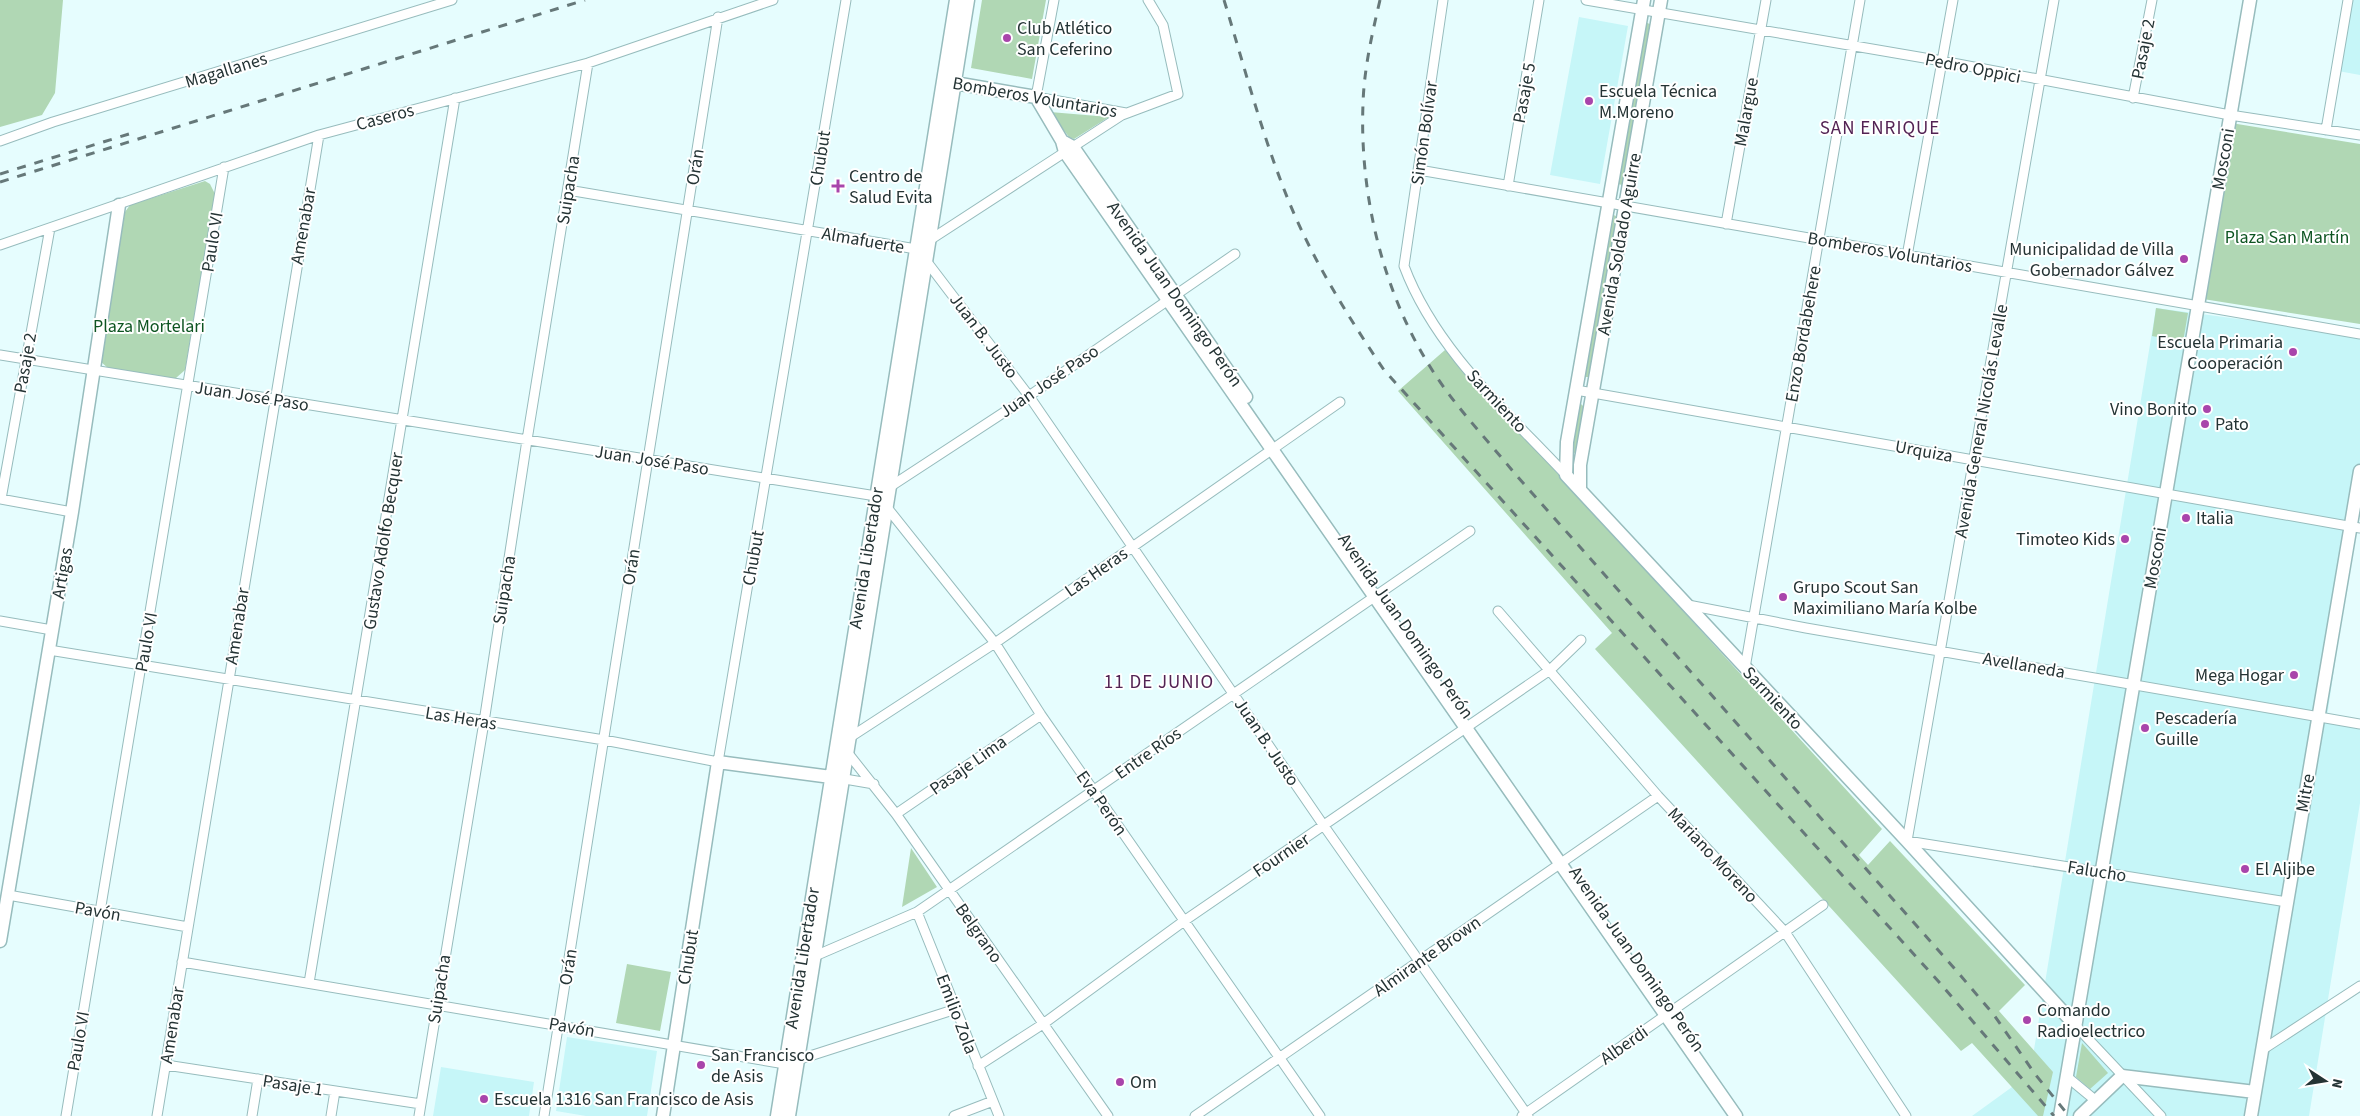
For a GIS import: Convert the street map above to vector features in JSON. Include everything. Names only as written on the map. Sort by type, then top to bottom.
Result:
[{"type":"main road","name":"Avenida Libertador","points":[[789,1116],[792,1062],[837,778],[850,738],[929,242],[949,82],[956,0]]},
{"type":"main road","name":"Avenida Libertador","points":[[777,1116],[792,1062],[815,956],[837,778],[876,496],[916,249],[949,82],[968,0]]},
{"type":"main road","name":"Avenida Soldado Aguirre","points":[[1580,489],[1580,465],[1661,0]]},
{"type":"main road","name":"Mosconi","points":[[2060,1116],[2250,0]]},
{"type":"main road","name":"Avenida Soldado Aguirre","points":[[1566,475],[1565,460],[1576,390],[1643,5]]},
{"type":"main road","name":"Bomberos Voluntarios","points":[[949,82],[1036,97]]},
{"type":"main road","name":"Avenida Juan Domingo Perón","points":[[1036,97],[1067,147],[1669,1013],[1736,1116]]},
{"type":"main road","name":"Artigas","points":[[0,941],[72,512],[92,370],[120,205]]},
{"type":"main road","name":"Mitre","points":[[2251,1116],[2318,716],[2355,527],[2360,471]]},
{"type":"main road","name":"Sarmiento","points":[[1566,475],[1908,841],[2075,1025]]},
{"type":"main road","name":"Las Heras","points":[[718,762],[837,778]]},
{"type":"main road","name":"Chubut","points":[[663,1116],[718,762]]},
{"type":"main road","name":"Avenida Juan Domingo Perón","points":[[1669,1013],[1746,1116]]},
{"type":"main road","points":[[2080,1116],[2122,1076],[2255,1092]]},
{"type":"street","name":"Magallanes","points":[[0,141],[53,122],[452,0]]},
{"type":"street","name":"Caseros","points":[[0,245],[319,135],[588,63],[718,17],[773,0]]},
{"type":"street","name":"Chubut","points":[[718,762],[846,0]]},
{"type":"street","points":[[1036,97],[1054,0]]},
{"type":"street","name":"Almafuerte","points":[[568,190],[916,249],[1067,147],[1126,113],[1178,94],[1163,25],[1148,0]]},
{"type":"street","name":"Simón Bolívar","points":[[1404,266],[1443,0]]},
{"type":"street","name":"Pasaje 5","points":[[1508,186],[1539,0]]},
{"type":"street","name":"Pedro Oppici","points":[[1586,0],[1643,5],[1659,14],[1942,61],[2040,81],[2230,115],[2360,135]]},
{"type":"street","name":"Malargue","points":[[1726,224],[1766,0]]},
{"type":"street","name":"Enzo Bordabehere","points":[[1745,668],[1860,0]]},
{"type":"street","points":[[1907,256],[1953,0]]},
{"type":"street","name":"Avenida General Nicolás Levalle","points":[[1908,841],[2054,0]]},
{"type":"street","name":"Pasaje 2","points":[[2133,98],[2152,0]]},
{"type":"street","points":[[2326,130],[2348,0]]},
{"type":"street","name":"Orán","points":[[544,1116],[718,17]]},
{"type":"street","name":"Suipacha","points":[[419,1116],[484,722],[588,63]]},
{"type":"street","name":"Bomberos Voluntarios","points":[[1036,97],[1126,113]]},
{"type":"street","name":"Gustavo Adolfo Becquer","points":[[309,983],[455,98]]},
{"type":"street","name":"Amenabar","points":[[157,1116],[319,135]]},
{"type":"street","name":"Paulo VI","points":[[66,1116],[224,167]]},
{"type":"street","name":"Bomberos Voluntarios","points":[[1419,170],[2360,334]]},
{"type":"street","name":"Pasaje 2","points":[[0,499],[50,228]]},
{"type":"street","name":"Juan B. Justo","points":[[916,249],[1029,396],[1525,1115]]},
{"type":"street","name":"Juan José Paso","points":[[0,355],[876,496],[1029,396],[1235,254]]},
{"type":"street","name":"Sarmiento","points":[[1404,266],[1416,296],[1450,350],[1566,475]]},
{"type":"street","name":"Urquiza","points":[[1576,390],[2355,527]]},
{"type":"street","name":"Las Heras","points":[[850,738],[995,643],[1340,402]]},
{"type":"street","name":"Eva Perón","points":[[876,496],[887,506],[995,643],[1041,715],[1320,1116]]},
{"type":"street","points":[[0,499],[72,512]]},
{"type":"street","name":"Entre Ríos","points":[[815,956],[917,912],[1470,532]]},
{"type":"street","name":"Avellaneda","points":[[1688,605],[2360,724]]},
{"type":"street","name":"Mariano Moreno","points":[[1498,610],[1658,796],[1785,932],[1906,1116]]},
{"type":"street","points":[[0,621],[52,630]]},
{"type":"street","name":"Fournier","points":[[978,1066],[1043,1024],[1184,921],[1550,670],[1581,640]]},
{"type":"street","name":"Las Heras","points":[[49,650],[604,740],[718,762]]},
{"type":"street","name":"Pasaje Lima","points":[[896,814],[1041,715]]},
{"type":"street","name":"Belgrano","points":[[847,752],[896,814],[1108,1116]]},
{"type":"street","name":"Las Heras","points":[[837,778],[874,784]]},
{"type":"street","name":"Almirante Brown","points":[[1195,1116],[1658,796]]},
{"type":"street","name":"Falucho","points":[[1908,841],[2287,902]]},
{"type":"street","name":"Pavón","points":[[8,895],[188,928]]},
{"type":"street","name":"Alberdi","points":[[1525,1115],[1823,905]]},
{"type":"street","name":"Emilio Zola","points":[[917,912],[999,1116]]},
{"type":"street","name":"Pavón","points":[[182,962],[559,1024],[674,1045],[792,1062],[956,1010]]},
{"type":"street","points":[[2262,1050],[2360,986]]},
{"type":"street","name":"Sarmiento","points":[[2075,1025],[2161,1116]]},
{"type":"street","name":"Pasaje 1","points":[[166,1065],[421,1104]]},
{"type":"street","points":[[2066,1076],[2095,1100]]},
{"type":"street","points":[[252,1116],[258,1079]]},
{"type":"street","points":[[331,1116],[335,1091]]},
{"type":"street","points":[[954,1116],[993,1101]]},
{"type":"shaded area","points":[[2350,0],[2360,0],[2360,75],[2338,71]]},
{"type":"shaded area","name":"Escuela Técnica M.Moreno","points":[[1579,17],[1628,26],[1600,184],[1550,175]]},
{"type":"shaded area","points":[[2156,308],[2360,335],[2360,489],[2327,717],[2360,724],[2360,803],[2309,1116],[1972,1116],[2030,1074]]},
{"type":"shaded area","points":[[567,1037],[657,1051],[647,1116],[586,1116],[556,1111]]},
{"type":"shaded area","name":"Escuela 1316 San Francisco de Asis","points":[[441,1067],[534,1082],[529,1116],[433,1116]]},
{"type":"green space","points":[[0,0],[63,0],[55,93],[42,115],[0,127]]},
{"type":"green space","name":"Club Atlético San Ceferino","points":[[982,0],[1046,0],[1032,79],[971,68]]},
{"type":"green space","points":[[1646,22],[1651,25],[1624,183],[1622,185],[1618,184]]},
{"type":"green space","points":[[1050,112],[1109,117],[1074,139],[1069,137]]},
{"type":"green space","name":"Plaza San Martín","points":[[2231,123],[2360,144],[2360,324],[2203,299]]},
{"type":"green space","name":"Plaza Mortelari","points":[[205,181],[210,184],[215,194],[185,370],[176,378],[169,378],[109,369],[100,361],[125,212],[130,205]]},
{"type":"green space","points":[[1614,215],[1618,218],[1591,375],[1585,377],[1584,374]]},
{"type":"green space","points":[[2156,308],[2188,313],[2183,342],[2152,336]]},
{"type":"green space","points":[[1445,350],[1882,829],[1859,855],[1868,865],[1890,841],[2025,985],[1999,1011],[2053,1072],[2043,1116],[2038,1116],[1972,1043],[1961,1051],[1595,649],[1612,633],[1398,391]]},
{"type":"green space","points":[[1581,404],[1585,408],[1578,450],[1575,453],[1571,452],[1578,407]]},
{"type":"green space","points":[[911,848],[937,887],[902,907]]},
{"type":"green space","points":[[627,964],[671,972],[660,1031],[616,1023]]},
{"type":"green space","points":[[2082,1043],[2108,1073],[2090,1089],[2076,1077]]},
{"type":"railway","points":[[0,182],[585,0]]},
{"type":"railway","points":[[1224,0],[1265,136],[1295,216],[1314,256],[1336,295],[1384,370],[1939,982],[2054,1116]]},
{"type":"railway","points":[[1380,0],[1365,78],[1363,142],[1366,180],[1372,218],[1394,293],[1409,328],[1427,362],[1448,393],[1516,475],[1955,969],[1994,1015],[2035,1074],[2069,1116]]},
{"type":"railway","points":[[0,174],[129,134]]},
{"type":"place","name":"Club Atlético San Ceferino","points":[[1007,38]]},
{"type":"place","name":"Escuela Técnica M.Moreno","points":[[1589,101]]},
{"type":"place","name":"Centro de Salud Evita","points":[[838,186]]},
{"type":"place","name":"Municipalidad de Villa Gobernador Gálvez","points":[[2184,259]]},
{"type":"place","name":"Escuela Primaria Cooperación","points":[[2293,352]]},
{"type":"place","name":"Vino Bonito","points":[[2207,409]]},
{"type":"place","name":"Pato","points":[[2205,424]]},
{"type":"place","name":"Italia","points":[[2186,518]]},
{"type":"place","name":"Timoteo Kids","points":[[2125,539]]},
{"type":"place","name":"Grupo Scout San Maximiliano María Kolbe","points":[[1783,597]]},
{"type":"place","name":"Mega Hogar","points":[[2294,675]]},
{"type":"place","name":"Pescadería Guille","points":[[2145,728]]},
{"type":"place","name":"El Aljibe","points":[[2245,869]]},
{"type":"place","name":"Comando Radioelectrico","points":[[2027,1020]]},
{"type":"place","name":"San Francisco de Asis","points":[[701,1065]]},
{"type":"place","name":"Om","points":[[1120,1082]]},
{"type":"place","name":"Escuela 1316 San Francisco de Asis","points":[[484,1099]]},
{"type":"district","name":"SAN ENRIQUE","points":[[1880,127]]},
{"type":"district","name":"11 DE JUNIO","points":[[1159,681]]}]
